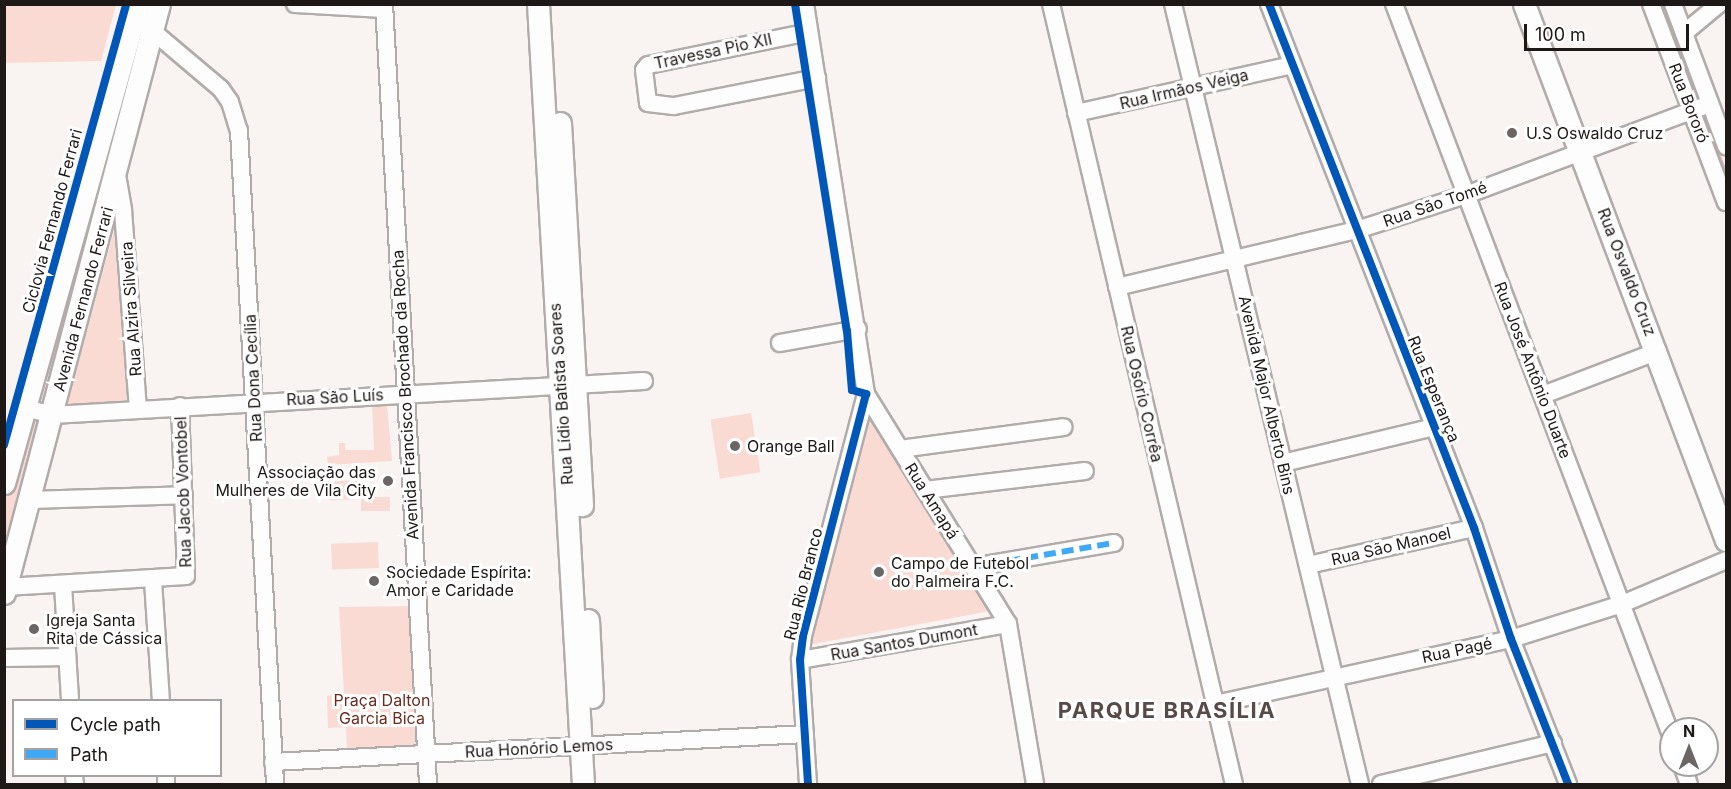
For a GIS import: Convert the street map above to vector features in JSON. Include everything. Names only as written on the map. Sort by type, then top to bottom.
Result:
[{"type":"main road","name":"Avenida Fernando Ferrari","points":[[4,483],[142,17],[159,4]]},
{"type":"main road","name":"Rua Lídio Batista Soares","points":[[538,4],[548,18],[587,745],[583,784]]},
{"type":"main road","name":"Rua Osvaldo Cruz","points":[[1524,4],[1658,351],[1726,540]]},
{"type":"main road","name":"Avenida Fernando Ferrari","points":[[5,590],[117,175],[142,17]]},
{"type":"main road","name":"Rua Lídio Batista Soares","points":[[587,745],[596,784]]},
{"type":"street","points":[[295,4],[384,7]]},
{"type":"street","points":[[804,4],[858,329],[866,394]]},
{"type":"street","name":"Rua Osório Corrêa","points":[[1051,4],[1234,784]]},
{"type":"street","name":"Avenida Major Alberto Bins","points":[[1173,4],[1360,784]]},
{"type":"street","name":"Rua Esperança","points":[[1269,4],[1474,528],[1511,639],[1568,784]]},
{"type":"street","name":"Rua José Antônio Duarte","points":[[1394,4],[1664,717]]},
{"type":"street","name":"Rua Bororó","points":[[1651,4],[1701,107],[1726,202]]},
{"type":"street","points":[[1672,4],[1684,33],[1701,107],[1726,146]]},
{"type":"street","points":[[1684,33],[1719,4]]},
{"type":"street","name":"Avenida Francisco Brochado da Rocha","points":[[384,7],[428,784]]},
{"type":"street","name":"Rua Dona Cecília","points":[[142,17],[221,89],[236,117],[275,784]]},
{"type":"street","name":"Travessa Pio XII","points":[[809,32],[645,66],[648,103],[674,106],[817,78]]},
{"type":"street","name":"Rua Irmãos Veiga","points":[[1076,113],[1292,65]]},
{"type":"street","name":"Rua São Tomé","points":[[1117,287],[1356,230],[1466,195],[1701,107]]},
{"type":"street","name":"Rua Alzira Silveira","points":[[117,175],[123,210],[138,408]]},
{"type":"street","points":[[780,343],[858,329]]},
{"type":"street","points":[[1543,395],[1658,351]]},
{"type":"street","name":"Rua São Luís","points":[[26,408],[52,415],[138,408],[644,381]]},
{"type":"street","name":"Rua Amapá","points":[[866,394],[1008,624],[1035,784]]},
{"type":"street","name":"Rua Rio Branco","points":[[808,784],[800,660],[866,394]]},
{"type":"street","name":"Rua Jacob Vontobel","points":[[5,590],[153,581],[186,576],[180,406]]},
{"type":"street","points":[[900,449],[1064,427]]},
{"type":"street","points":[[1283,463],[1434,427]]},
{"type":"street","points":[[926,490],[1085,471]]},
{"type":"street","points":[[29,500],[184,495]]},
{"type":"street","name":"Rua São Manoel","points":[[1308,565],[1474,528]]},
{"type":"street","points":[[973,567],[1114,543]]},
{"type":"street","name":"Rua Pagé","points":[[1215,704],[1511,639],[1622,603],[1726,560]]},
{"type":"street","points":[[153,581],[161,699]]},
{"type":"street","points":[[63,585],[70,699]]},
{"type":"street","name":"Rua Santos Dumont","points":[[800,660],[1008,624]]},
{"type":"street","points":[[4,658],[67,657]]},
{"type":"street","name":"Rua Honório Lemos","points":[[273,762],[805,734]]},
{"type":"street","points":[[1382,784],[1553,743]]},
{"type":"green space","points":[[4,5],[116,5],[101,61],[5,63]]},
{"type":"green space","points":[[114,231],[125,234],[134,402],[67,404]]},
{"type":"green space","points":[[372,404],[387,404],[392,461],[328,465],[327,457],[339,455],[339,443],[345,443],[345,450],[374,450]]},
{"type":"green space","name":"Orange Ball","points":[[751,413],[760,472],[720,479],[711,419]]},
{"type":"green space","points":[[24,415],[43,420],[5,561],[5,487]]},
{"type":"green space","points":[[871,416],[990,611],[808,645],[860,455]]},
{"type":"green space","points":[[358,480],[359,499],[330,500],[329,482]]},
{"type":"green space","points":[[361,497],[390,497],[390,511],[361,511]]},
{"type":"green space","points":[[378,542],[379,568],[332,570],[331,544]]},
{"type":"green space","name":"Praça Dalton Garcia Bica","points":[[407,606],[416,612],[426,754],[347,751],[346,727],[328,728],[327,696],[344,694],[339,607]]},
{"type":"waterway","points":[[1662,4],[1699,101]]},
{"type":"waterway","points":[[1703,113],[1726,174]]},
{"type":"marked path","points":[[973,567],[1114,543]]},
{"type":"cycle path","name":"Ciclovia Fernando Ferrari","points":[[4,445],[126,4]]},
{"type":"cycle path","points":[[795,4],[847,331],[852,390],[866,394],[803,636],[800,660],[808,784]]},
{"type":"cycle path","points":[[1269,4],[1474,528],[1511,639],[1568,784]]},
{"type":"place","name":"U.S Oswaldo Cruz","points":[[1512,133]]},
{"type":"place","name":"Orange Ball","points":[[735,446]]},
{"type":"place","name":"Associação das Mulheres de Vila City","points":[[388,481]]},
{"type":"place","name":"Campo de Futebol do Palmeira F.C.","points":[[879,572]]},
{"type":"place","name":"Sociedade Espírita: Amor e Caridade","points":[[374,581]]},
{"type":"place","name":"Igreja Santa Rita de Cássica","points":[[34,629]]},
{"type":"district","name":"PARQUE BRASÍLIA","points":[[1167,711]]}]
